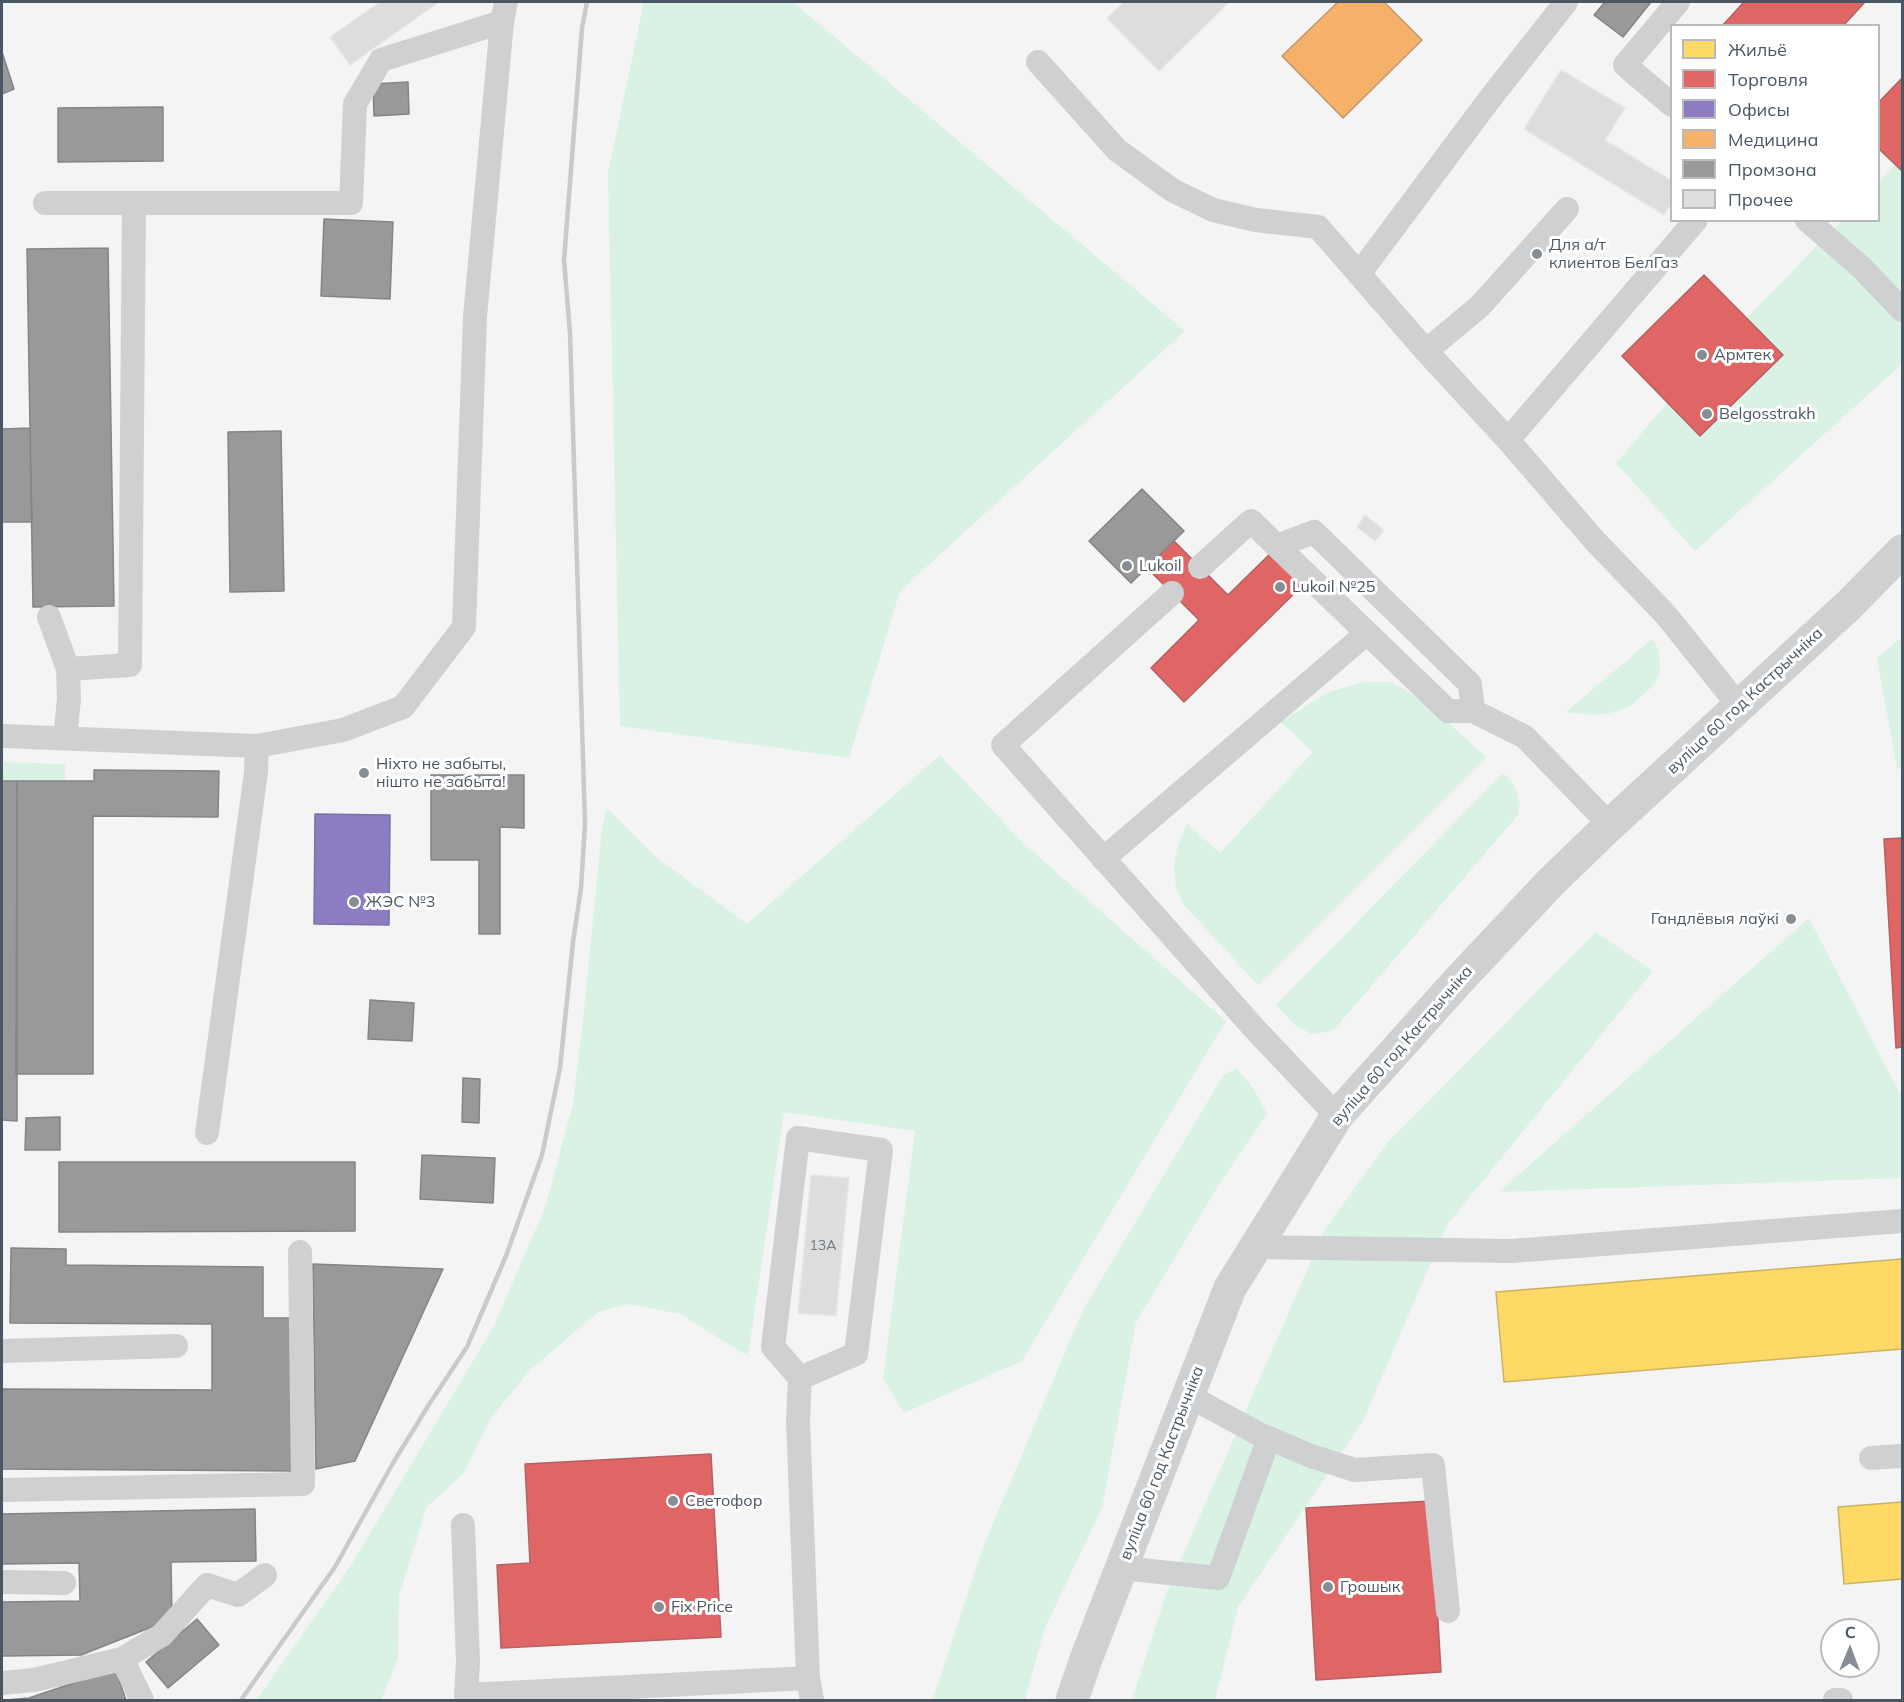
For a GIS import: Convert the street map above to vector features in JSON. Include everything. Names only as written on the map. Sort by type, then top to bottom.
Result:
[{"type":"street","name":"вуліца 60 год Кастрычніка","points":[[1072,1701],[1086,1659],[1230,1288],[1337,1116],[1542,891],[1610,825],[1849,605],[1902,551]]},
{"type":"lane","points":[[1359,274],[1489,100],[1566,2]]},
{"type":"lane","points":[[1670,104],[1625,65],[1678,2]]},
{"type":"lane","points":[[2,736],[256,746],[343,730],[403,706],[464,627],[475,317],[504,12],[381,60],[355,104],[351,203],[45,203]]},
{"type":"lane","points":[[1038,62],[1117,150],[1172,190],[1213,210],[1256,220],[1318,227],[1595,541],[1666,615],[1739,706]]},
{"type":"lane","points":[[68,669],[130,665],[134,203]]},
{"type":"lane","points":[[1426,351],[1480,306],[1567,209]]},
{"type":"lane","points":[[1508,440],[1694,222]]},
{"type":"lane","points":[[1809,222],[1862,268],[1902,310]]},
{"type":"lane","points":[[1200,567],[1251,521],[1448,711],[1473,711],[1525,737],[1610,825]]},
{"type":"lane","points":[[1277,546],[1314,532],[1470,684],[1473,711]]},
{"type":"lane","points":[[1172,593],[1003,745],[1253,1027],[1337,1116]]},
{"type":"lane","points":[[50,617],[68,669],[69,699],[65,738]]},
{"type":"lane","points":[[1103,859],[1367,633]]},
{"type":"lane","points":[[207,1133],[256,772],[256,746]]},
{"type":"lane","points":[[462,1525],[468,1662],[466,1695],[810,1689],[798,1421],[800,1378],[773,1347],[798,1138],[881,1150],[856,1354],[800,1378]]},
{"type":"lane","points":[[1254,1247],[1512,1251],[1902,1221]]},
{"type":"lane","points":[[2,1490],[303,1484],[300,1252]]},
{"type":"lane","points":[[2,1351],[176,1346]]},
{"type":"lane","points":[[1187,1395],[1269,1438],[1311,1456],[1355,1470],[1433,1465],[1448,1611]]},
{"type":"lane","points":[[1121,1568],[1218,1578],[1269,1438]]},
{"type":"lane","points":[[1871,1458],[1902,1456]]},
{"type":"lane","points":[[2,1683],[34,1680],[122,1659],[162,1635],[207,1585],[238,1595],[265,1575]]},
{"type":"lane","points":[[2,1582],[64,1583]]},
{"type":"lane","points":[[122,1659],[142,1701]]},
{"type":"lane","points":[[1835,1701],[1841,1700]]},
{"type":"green space","points":[[644,2],[793,2],[1185,331],[900,591],[849,758],[620,726],[608,173]]},
{"type":"green space","points":[[1902,158],[1902,364],[1695,551],[1616,463],[1690,376],[1840,222],[1880,222],[1880,181]]},
{"type":"green space","points":[[1902,637],[1902,767],[1897,769],[1877,658]]},
{"type":"green space","points":[[1652,639],[1659,650],[1660,672],[1655,684],[1629,707],[1596,715],[1566,712]]},
{"type":"green space","points":[[1363,682],[1390,682],[1422,699],[1486,757],[1258,985],[1183,904],[1176,888],[1174,868],[1177,849],[1187,824],[1220,853],[1313,752],[1281,722],[1326,693]]},
{"type":"green space","points":[[940,755],[1023,843],[1226,1021],[1022,1361],[904,1413],[883,1378],[915,1131],[784,1112],[748,1356],[680,1314],[629,1304],[598,1312],[530,1370],[490,1419],[464,1473],[426,1508],[399,1596],[398,1658],[381,1700],[256,1700],[350,1567],[494,1326],[546,1205],[573,1104],[602,828],[607,808],[655,856],[747,924]]},
{"type":"green space","points":[[2,762],[65,764],[65,866],[2,867]]},
{"type":"green space","points":[[1503,773],[1511,780],[1517,792],[1520,804],[1518,815],[1338,1025],[1331,1031],[1312,1034],[1296,1026],[1276,1005]]},
{"type":"green space","points":[[1809,918],[1899,1092],[1902,1092],[1902,1178],[1499,1192]]},
{"type":"green space","points":[[1596,932],[1653,971],[1447,1225],[1363,1421],[1238,1607],[1215,1700],[1132,1700],[1166,1594],[1325,1229],[1388,1142]]},
{"type":"green space","points":[[1237,1069],[1254,1089],[1267,1114],[1220,1183],[1136,1322],[1102,1508],[1044,1630],[1025,1700],[931,1700],[982,1550],[1082,1312],[1224,1074]]},
{"type":"building: Жильё","points":[[1902,1259],[1902,1349],[1504,1382],[1496,1292]]},
{"type":"building: Жильё","points":[[1902,1502],[1902,1579],[1844,1584],[1838,1507]]},
{"type":"building: Торговля","points":[[1744,2],[1865,2],[1845,24],[1724,24]]},
{"type":"building: Торговля","points":[[1902,78],[1902,171],[1880,150],[1880,101]]},
{"type":"building: Торговля","name":"Армтек","points":[[1704,275],[1783,355],[1700,436],[1622,356]]},
{"type":"building: Торговля","points":[[1174,541],[1228,595],[1274,550],[1306,582],[1184,702],[1151,668],[1199,620],[1147,568]]},
{"type":"building: Торговля","points":[[1902,838],[1902,1047],[1896,1048],[1884,839]]},
{"type":"building: Торговля","points":[[711,1454],[721,1637],[501,1648],[497,1565],[530,1563],[525,1464]]},
{"type":"building: Торговля","points":[[1431,1501],[1441,1672],[1316,1680],[1306,1508]]},
{"type":"building: Офисы","points":[[315,814],[390,815],[389,925],[314,924]]},
{"type":"building: Медицина","points":[[1338,2],[1384,2],[1422,40],[1343,118],[1282,56]]},
{"type":"building: Промзона","points":[[1605,2],[1651,2],[1623,37],[1594,15]]},
{"type":"building: Промзона","points":[[2,52],[14,89],[2,94]]},
{"type":"building: Промзона","points":[[408,82],[409,114],[374,116],[373,84]]},
{"type":"building: Промзона","points":[[163,107],[163,161],[58,162],[58,108]]},
{"type":"building: Промзона","points":[[324,219],[393,222],[390,299],[321,296]]},
{"type":"building: Промзона","points":[[108,248],[114,606],[33,607],[27,249]]},
{"type":"building: Промзона","points":[[30,428],[32,522],[2,522],[2,429]]},
{"type":"building: Промзона","points":[[281,431],[284,591],[230,592],[228,432]]},
{"type":"building: Промзона","points":[[1142,489],[1184,531],[1131,583],[1089,541]]},
{"type":"building: Промзона","points":[[94,770],[219,771],[218,817],[93,816],[93,1074],[16,1074],[17,781],[94,781]]},
{"type":"building: Промзона","points":[[431,775],[524,775],[524,828],[500,827],[500,934],[479,934],[479,860],[431,860]]},
{"type":"building: Промзона","points":[[2,781],[17,781],[17,1121],[2,1120]]},
{"type":"building: Промзона","points":[[370,1000],[414,1003],[412,1041],[368,1039]]},
{"type":"building: Промзона","points":[[463,1078],[480,1079],[479,1123],[462,1122]]},
{"type":"building: Промзона","points":[[60,1117],[60,1150],[25,1150],[26,1118]]},
{"type":"building: Промзона","points":[[422,1155],[495,1158],[493,1203],[420,1199]]},
{"type":"building: Промзона","points":[[59,1162],[355,1162],[355,1231],[59,1232]]},
{"type":"building: Промзона","points":[[11,1248],[66,1249],[66,1265],[263,1267],[263,1318],[294,1318],[293,1471],[2,1469],[2,1389],[212,1390],[212,1324],[10,1323]]},
{"type":"building: Промзона","points":[[313,1264],[443,1269],[355,1461],[316,1469]]},
{"type":"building: Промзона","points":[[255,1509],[256,1561],[171,1562],[172,1619],[81,1655],[2,1656],[2,1602],[80,1601],[79,1563],[2,1564],[2,1514]]},
{"type":"building: Промзона","points":[[197,1619],[219,1645],[168,1688],[146,1662]]},
{"type":"building: Промзона","points":[[115,1669],[126,1700],[6,1700],[29,1698]]},
{"type":"building: Прочее","points":[[380,2],[439,2],[350,65],[330,37]]},
{"type":"building: Прочее","points":[[1124,2],[1229,2],[1159,71],[1107,18]]},
{"type":"building: Прочее","points":[[1561,70],[1625,108],[1605,140],[1670,180],[1670,205],[1664,215],[1524,129]]},
{"type":"building: Прочее","points":[[1365,515],[1384,530],[1375,541],[1357,527]]},
{"type":"building: Прочее","points":[[811,1175],[849,1178],[836,1316],[798,1313]]},
{"type":"railway","points":[[241,1700],[335,1567],[393,1463],[467,1347],[506,1256],[542,1155],[560,1068],[581,888],[585,824],[570,333],[564,260],[582,28],[587,2]]},
{"type":"place","name":"Для а/т клиентов БелГаз","points":[[1537,254]]},
{"type":"place","name":"Армтек","points":[[1702,355]]},
{"type":"place","name":"Belgosstrakh","points":[[1707,414]]},
{"type":"place","name":"Lukoil","points":[[1127,566]]},
{"type":"place","name":"Lukoil №25","points":[[1280,587]]},
{"type":"place","name":"Ніхто не забыты, нішто не забыта!","points":[[364,773]]},
{"type":"place","name":"ЖЭС №3","points":[[354,902]]},
{"type":"place","name":"Гандлёвыя лаўкі","points":[[1791,919]]},
{"type":"place","name":"Светофор","points":[[673,1501]]},
{"type":"place","name":"Грошык","points":[[1328,1587]]},
{"type":"place","name":"Fix Price","points":[[659,1607]]}]
